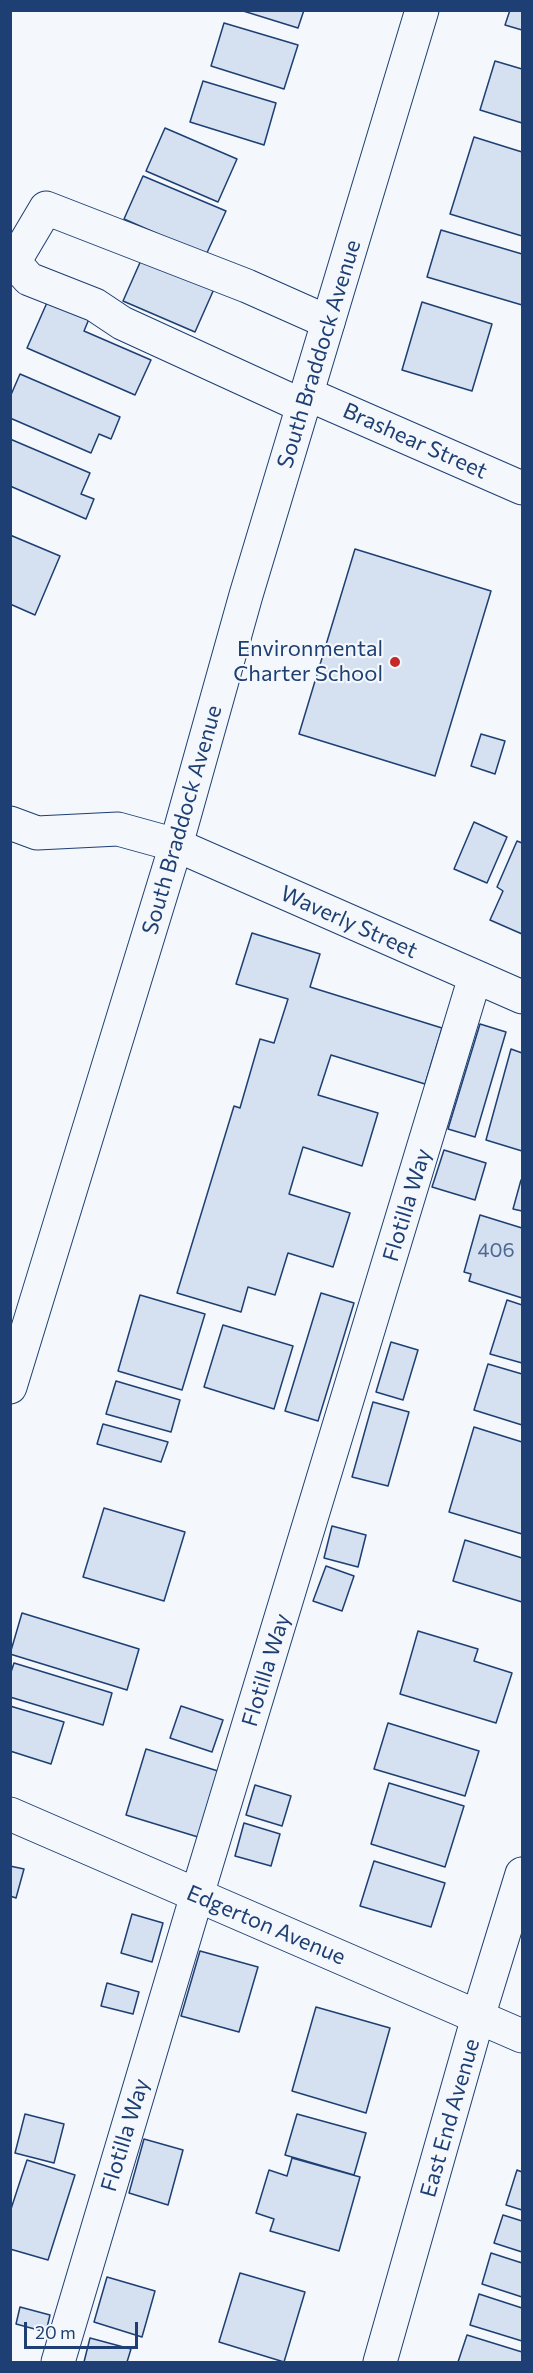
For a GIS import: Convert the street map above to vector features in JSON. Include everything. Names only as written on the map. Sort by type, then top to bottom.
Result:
[{"type":"street","name":"South Braddock Avenue","points":[[10,1387],[176,844],[246,595],[422,10]]},
{"type":"street","name":"Brashear Street","points":[[328,322],[248,286],[45,208],[14,262],[29,279],[95,304],[122,323],[522,488]]},
{"type":"street","name":"Waverly Street","points":[[10,823],[37,833],[118,829],[176,844],[522,997]]},
{"type":"street","name":"Flotilla Way","points":[[58,2362],[475,977]]},
{"type":"street","name":"Edgerton Avenue","points":[[10,1814],[522,2036]]},
{"type":"street","name":"East End Avenue","points":[[380,2362],[478,2017],[522,1874]]},
{"type":"building","points":[[240,10],[304,10],[298,28]]},
{"type":"building","points":[[510,10],[522,10],[522,30],[505,25]]},
{"type":"building","points":[[224,23],[298,45],[284,89],[211,66]]},
{"type":"building","points":[[495,61],[522,69],[522,123],[480,110]]},
{"type":"building","points":[[203,81],[276,103],[264,145],[190,122]]},
{"type":"building","points":[[165,128],[237,159],[218,202],[146,171]]},
{"type":"building","points":[[474,137],[522,152],[522,236],[450,214]]},
{"type":"building","points":[[143,176],[226,211],[206,255],[124,219]]},
{"type":"building","points":[[441,230],[522,254],[522,305],[427,277]]},
{"type":"building","points":[[142,258],[214,289],[195,332],[123,301]]},
{"type":"building","points":[[53,289],[94,307],[84,331],[151,360],[135,395],[27,348]]},
{"type":"building","points":[[422,302],[492,324],[472,391],[402,370]]},
{"type":"building","points":[[20,374],[120,417],[111,439],[99,434],[91,453],[10,418],[10,397]]},
{"type":"building","points":[[10,439],[90,473],[81,494],[94,499],[86,519],[10,486]]},
{"type":"building","points":[[10,535],[60,556],[35,615],[10,604]]},
{"type":"building","name":"Environmental Charter School","points":[[355,549],[491,591],[435,776],[299,734]]},
{"type":"building","points":[[481,734],[505,741],[495,774],[471,766]]},
{"type":"building","points":[[474,822],[507,837],[487,883],[454,869]]},
{"type":"building","points":[[517,841],[522,843],[522,934],[490,920],[503,891],[497,887]]},
{"type":"building","points":[[252,933],[320,954],[310,987],[442,1028],[425,1084],[331,1055],[318,1095],[378,1113],[362,1166],[303,1147],[289,1194],[350,1213],[333,1267],[288,1253],[275,1295],[248,1287],[241,1312],[177,1293],[234,1106],[240,1108],[260,1039],[274,1043],[288,999],[236,984]]},
{"type":"building","points":[[480,1024],[506,1032],[475,1137],[448,1129]]},
{"type":"building","points":[[511,1049],[522,1053],[522,1151],[486,1140]]},
{"type":"building","points":[[444,1150],[486,1163],[475,1200],[432,1187]]},
{"type":"building","points":[[522,1181],[522,1211],[513,1209]]},
{"type":"building","points":[[480,1215],[522,1228],[522,1298],[469,1281],[471,1274],[464,1272]]},
{"type":"building","points":[[321,1293],[354,1303],[318,1421],[285,1411]]},
{"type":"building","points":[[140,1295],[205,1314],[182,1390],[118,1371]]},
{"type":"building","points":[[507,1300],[522,1305],[522,1363],[490,1354]]},
{"type":"building","points":[[223,1325],[293,1346],[274,1409],[204,1387]]},
{"type":"building","points":[[391,1342],[418,1350],[403,1400],[376,1392]]},
{"type":"building","points":[[488,1364],[522,1374],[522,1425],[474,1410]]},
{"type":"building","points":[[116,1381],[180,1400],[171,1432],[106,1414]]},
{"type":"building","points":[[373,1402],[409,1412],[388,1486],[352,1477]]},
{"type":"building","points":[[103,1424],[168,1442],[161,1462],[97,1444]]},
{"type":"building","points":[[474,1427],[522,1442],[522,1534],[449,1512]]},
{"type":"building","points":[[104,1508],[185,1532],[164,1601],[83,1577]]},
{"type":"building","points":[[332,1526],[366,1535],[358,1567],[324,1558]]},
{"type":"building","points":[[465,1540],[522,1558],[522,1602],[453,1581]]},
{"type":"building","points":[[326,1566],[354,1576],[342,1611],[313,1601]]},
{"type":"building","points":[[22,1613],[139,1649],[127,1690],[10,1654]]},
{"type":"building","points":[[418,1631],[478,1649],[474,1661],[512,1673],[496,1723],[400,1694]]},
{"type":"building","points":[[14,1663],[112,1693],[103,1725],[10,1697],[10,1675]]},
{"type":"building","points":[[10,1706],[64,1722],[51,1764],[10,1751]]},
{"type":"building","points":[[181,1706],[223,1720],[212,1752],[170,1738]]},
{"type":"building","points":[[388,1723],[479,1751],[465,1796],[374,1769]]},
{"type":"building","points":[[146,1749],[218,1771],[198,1837],[126,1815]]},
{"type":"building","points":[[389,1783],[464,1806],[445,1867],[371,1844]]},
{"type":"building","points":[[255,1785],[291,1796],[282,1826],[246,1815]]},
{"type":"building","points":[[244,1823],[280,1834],[271,1866],[235,1856]]},
{"type":"building","points":[[374,1861],[445,1883],[431,1927],[360,1906]]},
{"type":"building","points":[[10,1866],[24,1869],[16,1898],[10,1896]]},
{"type":"building","points":[[132,1914],[163,1923],[152,1962],[121,1953]]},
{"type":"building","points":[[200,1951],[258,1967],[239,2032],[181,2016]]},
{"type":"building","points":[[107,1983],[139,1992],[133,2014],[101,2006]]},
{"type":"building","points":[[316,2007],[390,2028],[366,2113],[292,2091]]},
{"type":"building","points":[[25,2114],[64,2124],[54,2163],[15,2153]]},
{"type":"building","points":[[297,2114],[366,2133],[354,2175],[285,2155]]},
{"type":"building","points":[[144,2139],[183,2150],[168,2205],[129,2193]]},
{"type":"building","points":[[292,2158],[360,2177],[339,2251],[270,2231],[274,2219],[256,2213],[269,2170],[287,2176]]},
{"type":"building","points":[[27,2160],[75,2175],[48,2260],[10,2249],[10,2212]]},
{"type":"building","points":[[517,2170],[522,2172],[522,2210],[506,2205]]},
{"type":"building","points":[[503,2215],[522,2221],[522,2252],[494,2243]]},
{"type":"building","points":[[491,2253],[522,2263],[522,2297],[482,2284]]},
{"type":"building","points":[[240,2273],[305,2292],[284,2362],[219,2342]]},
{"type":"building","points":[[107,2277],[155,2291],[142,2337],[94,2322]]},
{"type":"building","points":[[479,2294],[522,2308],[522,2341],[470,2325]]},
{"type":"building","points":[[20,2307],[50,2315],[46,2332],[16,2324]]},
{"type":"building","points":[[467,2335],[522,2352],[522,2362],[458,2362]]},
{"type":"building","points":[[90,2338],[131,2349],[127,2362],[84,2362]]},
{"type":"place","name":"Environmental Charter School","points":[[395,662]]}]
